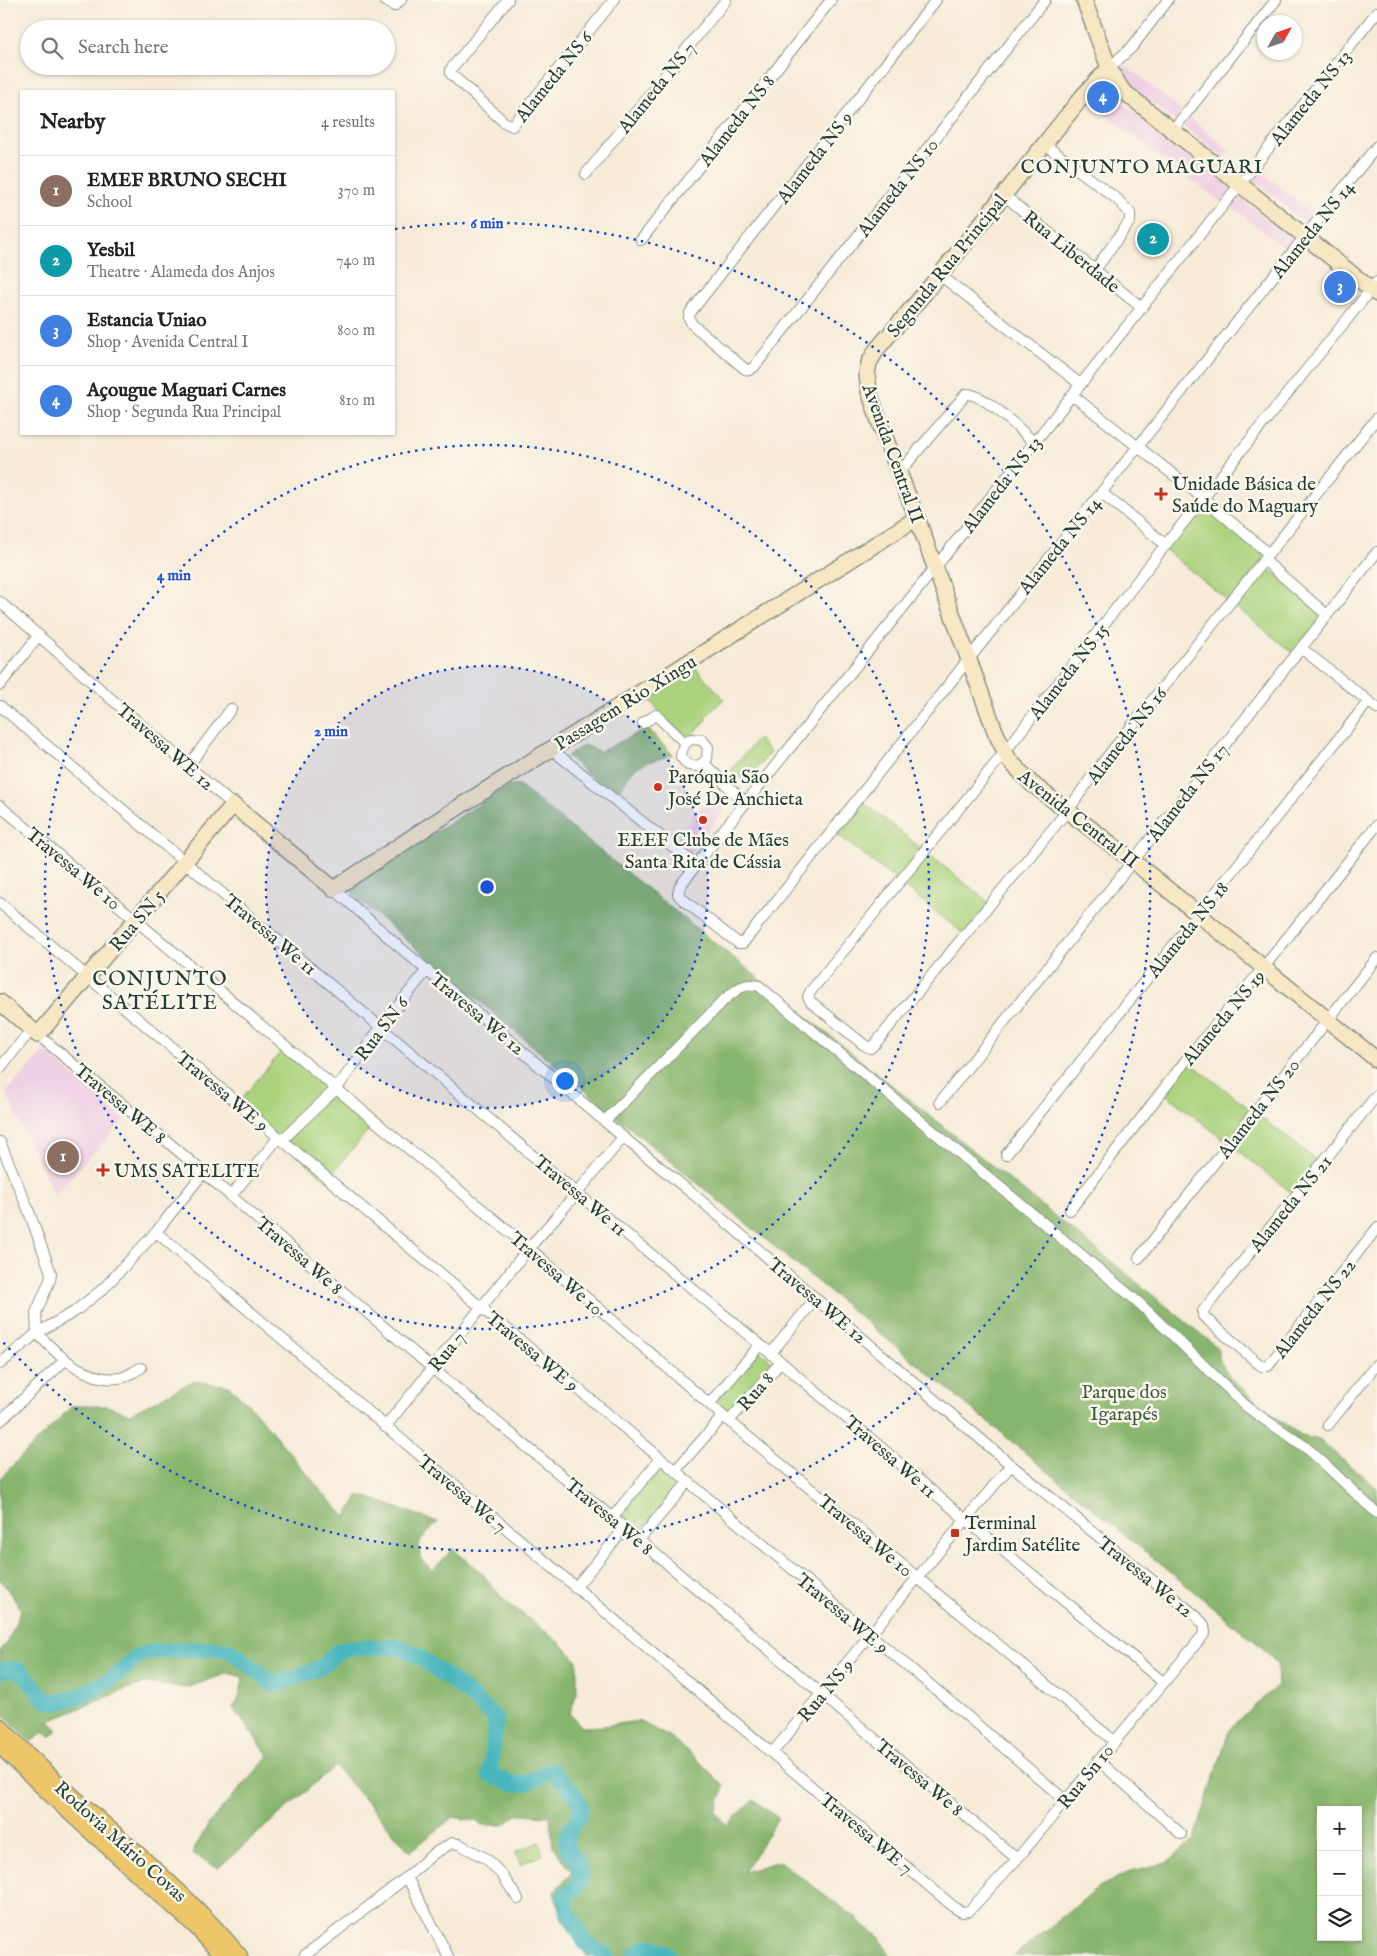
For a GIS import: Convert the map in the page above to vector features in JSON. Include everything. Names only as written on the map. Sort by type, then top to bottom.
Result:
[{"type":"main road","points":[[1084,0],[1109,68],[1122,90],[1306,238],[1375,289]]},
{"type":"main road","name":"Segunda Rua Principal","points":[[866,374],[873,355],[940,275],[1044,144],[1109,68]]},
{"type":"main road","name":"Avenida Central II","points":[[866,374],[869,391],[898,474],[936,568],[1004,753],[1017,770],[1133,861],[1377,1060]]},
{"type":"main road","name":"Passagem Rio Xingu","points":[[334,888],[917,518]]},
{"type":"main road","name":"Rua SN 5","points":[[35,1032],[88,976],[233,805]]},
{"type":"main road","name":"Travessa WE 12","points":[[233,805],[334,888]]},
{"type":"main road","points":[[0,1002],[35,1032]]},
{"type":"main road","name":"Rodovia Mário Covas","points":[[0,1727],[52,1779],[185,1898],[239,1956]]},
{"type":"main road","name":"Rodovia Mário Covas","points":[[0,1745],[61,1804],[196,1926],[222,1956]]},
{"type":"street","name":"Alameda NS 6","points":[[508,0],[451,69],[450,74],[509,125],[514,124],[614,0]]},
{"type":"street","name":"Alameda NS 7","points":[[586,174],[726,0]]},
{"type":"street","name":"Alameda NS 8","points":[[641,240],[832,0]]},
{"type":"street","name":"Alameda NS 9","points":[[745,369],[692,324],[689,318],[690,312],[936,0]]},
{"type":"street","name":"Alameda NS 10","points":[[745,369],[749,370],[754,367],[1045,0]]},
{"type":"street","points":[[1109,68],[1132,47],[1168,0]]},
{"type":"street","points":[[1172,131],[1276,0]]},
{"type":"street","name":"Alameda NS 13","points":[[741,944],[679,896],[680,886],[936,568],[1141,307],[1377,12]]},
{"type":"street","points":[[1044,144],[1117,199],[1130,213],[1130,221],[1095,270]]},
{"type":"street","name":"Alameda NS 14","points":[[741,944],[1306,238],[1377,146]]},
{"type":"street","name":"Rua Liberdade","points":[[1004,194],[1141,307]]},
{"type":"street","points":[[940,275],[1080,384]]},
{"type":"street","name":"Alameda NS 15","points":[[870,1048],[812,1002],[808,997],[809,994],[1004,753],[1203,498],[1375,289]]},
{"type":"street","points":[[898,474],[966,394],[974,395],[987,403],[1034,442]]},
{"type":"street","points":[[1072,395],[1203,498],[1327,615]]},
{"type":"street","name":"Alameda NS 16","points":[[870,1048],[888,1030],[1068,810],[1096,771],[1377,418]]},
{"type":"street","points":[[1102,493],[1166,545]]},
{"type":"street","name":"Alameda NS 17","points":[[940,1102],[1377,552]]},
{"type":"street","name":"Travessa WE 12","points":[[0,602],[233,805]]},
{"type":"street","points":[[0,685],[39,635]]},
{"type":"street","points":[[1300,648],[1377,708]]},
{"type":"street","name":"Alameda NS 18","points":[[1006,1155],[1368,702]]},
{"type":"street","name":"Travessa We 11","points":[[0,706],[577,1193],[781,1362],[966,1520],[1164,1682]]},
{"type":"street","points":[[188,766],[231,708]]},
{"type":"street","points":[[643,723],[656,715],[685,743]]},
{"type":"street","points":[[691,739],[702,740],[708,747],[708,754],[702,763],[697,766],[681,764],[682,749],[685,743],[691,739]]},
{"type":"street","points":[[551,749],[696,866]]},
{"type":"street","points":[[702,763],[746,803]]},
{"type":"street","name":"Travessa We 10","points":[[0,806],[529,1248],[726,1419],[1114,1740]]},
{"type":"street","name":"Alameda NS 19","points":[[1070,1210],[1187,1059],[1264,967],[1377,825]]},
{"type":"street","name":"Travessa We 12","points":[[334,888],[622,1136]]},
{"type":"street","name":"Travessa WE 9","points":[[0,903],[1066,1801]]},
{"type":"street","name":"Alameda NS 20","points":[[1139,1258],[1377,958]]},
{"type":"street","name":"Rua SN 6","points":[[280,1139],[337,1088],[381,1027],[427,970]]},
{"type":"street","points":[[605,1121],[725,999],[743,986],[754,984],[759,986],[1138,1302],[1246,1406],[1309,1451],[1377,1513]]},
{"type":"street","points":[[0,1068],[35,1032]]},
{"type":"street","name":"Travessa WE 8","points":[[35,1032],[204,1172]]},
{"type":"street","name":"Alameda NS 21","points":[[1203,1312],[1377,1095]]},
{"type":"street","name":"Travessa WE 12","points":[[622,1136],[816,1298],[1011,1465]]},
{"type":"street","name":"Rua 7","points":[[385,1427],[622,1136]]},
{"type":"street","points":[[232,1196],[280,1139]]},
{"type":"street","points":[[0,1142],[28,1209],[51,1273],[50,1280],[36,1313],[37,1333],[64,1361],[101,1378],[124,1377],[141,1368]]},
{"type":"street","points":[[0,1364],[37,1333],[57,1322],[96,1295],[156,1232],[204,1172]]},
{"type":"street","name":"Travessa We 8","points":[[204,1172],[432,1368],[625,1528],[1017,1859]]},
{"type":"street","name":"Alameda NS 22","points":[[1203,1312],[1202,1315],[1205,1318],[1249,1357],[1261,1366],[1268,1366],[1377,1228]]},
{"type":"street","name":"Travessa We 7","points":[[156,1232],[772,1753]]},
{"type":"street","name":"Rua 8","points":[[771,1354],[816,1298]]},
{"type":"street","name":"Rua 8","points":[[709,1404],[760,1345]]},
{"type":"street","points":[[0,1421],[64,1361]]},
{"type":"street","name":"Rua 8","points":[[675,1471],[781,1362]]},
{"type":"street","points":[[1328,1425],[1377,1364]]},
{"type":"street","points":[[612,1518],[660,1459]]},
{"type":"street","name":"Travessa We 12","points":[[1011,1465],[1196,1616],[1204,1625],[1205,1633]]},
{"type":"street","name":"Rua NS 9","points":[[772,1753],[1011,1465]]},
{"type":"street","points":[[639,1540],[688,1482]]},
{"type":"street","points":[[575,1588],[625,1528]]},
{"type":"street","name":"Rua Sn 10","points":[[962,1912],[969,1911],[1017,1859],[1114,1740],[1205,1633]]},
{"type":"street","name":"Travessa WE 7","points":[[772,1753],[962,1912]]},
{"type":"street","points":[[1098,1760],[1181,1834]]},
{"type":"street","points":[[304,1956],[323,1944],[447,1844],[460,1844],[487,1859],[502,1875],[518,1900]]},
{"type":"street","points":[[407,1877],[448,1956]]},
{"type":"shaded area","points":[[1124,64],[1182,111],[1174,121],[1116,74]]},
{"type":"shaded area","points":[[1099,85],[1233,187],[1221,202],[1088,101]]},
{"type":"shaded area","points":[[1190,118],[1230,150],[1223,158],[1184,126]]},
{"type":"shaded area","points":[[1257,167],[1312,215],[1305,223],[1250,176]]},
{"type":"shaded area","points":[[1235,193],[1296,241],[1288,251],[1227,203]]},
{"type":"shaded area","points":[[716,787],[731,801],[688,856],[672,843]]},
{"type":"shaded area","points":[[45,1051],[124,1120],[54,1195],[6,1092]]},
{"type":"green space","points":[[1202,500],[1268,553],[1261,562],[1326,616],[1295,655],[1164,549]]},
{"type":"green space","points":[[694,666],[724,699],[705,717],[707,720],[692,734],[683,738],[646,696]]},
{"type":"green space","points":[[647,728],[673,755],[637,767],[627,778],[616,799],[567,756],[584,745],[600,752]]},
{"type":"green space","points":[[758,739],[770,752],[746,782],[730,770]]},
{"type":"green space","name":"Parque dos Igarapés","points":[[509,785],[518,785],[1218,1348],[1218,1358],[1231,1379],[1282,1422],[1302,1436],[1319,1440],[1377,1488],[1377,1956],[1014,1956],[1099,1887],[1131,1871],[1166,1863],[1194,1840],[1230,1728],[1278,1685],[1277,1664],[1265,1650],[629,1127],[353,895],[352,886]]},
{"type":"green space","points":[[858,798],[990,903],[964,934],[832,830]]},
{"type":"green space","points":[[285,1047],[375,1122],[327,1180],[237,1104]]},
{"type":"green space","points":[[1188,1061],[1323,1165],[1297,1197],[1163,1092]]},
{"type":"green space","points":[[760,1351],[774,1364],[729,1416],[714,1403]]},
{"type":"green space","points":[[193,1381],[229,1386],[254,1410],[323,1493],[346,1517],[359,1495],[438,1522],[419,1542],[420,1557],[432,1571],[453,1549],[481,1572],[503,1599],[560,1643],[577,1660],[577,1691],[570,1714],[582,1727],[639,1721],[671,1738],[698,1760],[724,1786],[716,1813],[727,1825],[754,1800],[778,1818],[744,1872],[779,1861],[851,1914],[880,1938],[891,1956],[587,1956],[561,1917],[554,1892],[572,1872],[553,1847],[550,1816],[519,1814],[503,1825],[481,1825],[476,1821],[453,1817],[410,1852],[335,1766],[218,1868],[192,1853],[209,1823],[269,1756],[233,1708],[240,1695],[243,1677],[228,1673],[187,1688],[145,1683],[124,1690],[49,1721],[58,1730],[50,1737],[44,1732],[31,1742],[0,1712],[0,1651],[8,1642],[21,1609],[0,1579],[0,1478],[72,1406],[107,1406],[130,1414]]},
{"type":"green space","points":[[663,1466],[682,1483],[639,1533],[620,1516]]},
{"type":"green space","points":[[539,1842],[543,1855],[520,1864],[516,1852]]},
{"type":"waterway","points":[[0,1671],[11,1669],[20,1671],[42,1697],[49,1701],[58,1702],[73,1698],[107,1682],[140,1655],[155,1652],[197,1649],[227,1650],[273,1684],[295,1678],[321,1667],[336,1653],[346,1648],[397,1647],[414,1653],[459,1686],[496,1718],[490,1775],[516,1784],[533,1780],[551,1771],[577,1798],[580,1812],[568,1832],[566,1845],[578,1863],[580,1881],[565,1896],[567,1910],[585,1943],[607,1956]]},
{"type":"waterway","points":[[635,1956],[645,1948],[653,1946],[670,1956]]},
{"type":"place","name":"Açougue Maguari Carnes","points":[[1103,97]]},
{"type":"place","name":"Yesbil","points":[[1153,239]]},
{"type":"place","name":"Estancia Uniao","points":[[1340,287]]},
{"type":"place","name":"Unidade Básica de Saúde do Maguary","points":[[1161,494]]},
{"type":"place","name":"Paróquia São José De Anchieta","points":[[658,787]]},
{"type":"place","name":"EEEF Clube de Mães Santa Rita de Cássia","points":[[703,820]]},
{"type":"place","name":"EMEF BRUNO SECHI","points":[[63,1157]]},
{"type":"place","name":"UMS SATELITE","points":[[103,1170]]},
{"type":"place","name":"Terminal Jardim Satélite","points":[[955,1533]]},
{"type":"district","name":"CONJUNTO MAGUARI","points":[[1142,166]]},
{"type":"district","name":"CONJUNTO SATÉLITE","points":[[160,990]]}]
